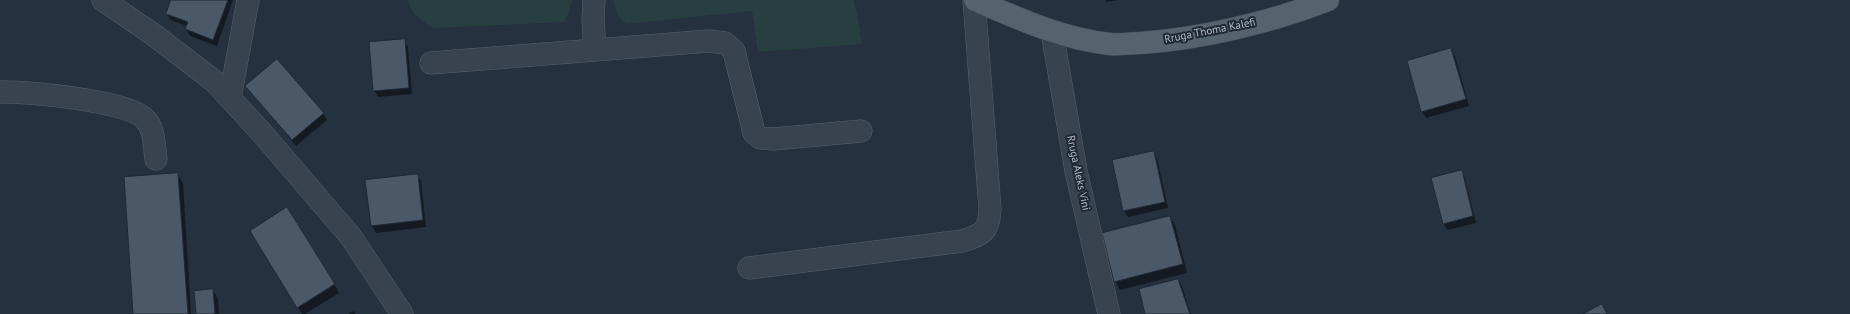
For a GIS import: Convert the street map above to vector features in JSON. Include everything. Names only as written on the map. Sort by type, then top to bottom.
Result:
[{"type":"main road","name":"Rruga Thoma Kalefi","points":[[975,0],[1052,32],[1111,44],[1165,41],[1208,34],[1300,11],[1328,0]]},
{"type":"street","points":[[103,0],[154,35],[214,81],[262,133],[351,237],[402,314]]},
{"type":"street","points":[[230,98],[248,0]]},
{"type":"street","points":[[594,0],[593,20],[595,50]]},
{"type":"street","points":[[749,268],[962,241],[977,236],[984,231],[989,222],[990,208],[975,0]]},
{"type":"street","name":"Rruga Aleks Vini","points":[[1052,32],[1076,171],[1109,314]]},
{"type":"street","points":[[431,63],[709,41],[725,43],[734,51],[754,133],[760,138],[774,139],[861,131]]},
{"type":"street","points":[[0,92],[37,94],[84,100],[130,109],[145,118],[152,132],[156,159]]},
{"type":"green space","points":[[408,0],[572,0],[569,12],[564,22],[434,28],[425,23],[414,13]]},
{"type":"green space","points":[[613,0],[853,0],[862,44],[758,52],[752,11],[626,24],[619,17]]},
{"type":"building","points":[[171,0],[228,0],[213,40],[185,29],[188,22],[166,14]]},
{"type":"building","points":[[405,39],[409,88],[373,91],[369,42]]},
{"type":"building","points":[[1451,48],[1466,99],[1421,112],[1407,61]]},
{"type":"building","points":[[277,59],[324,113],[292,140],[245,86]]},
{"type":"building","points":[[1154,151],[1165,202],[1123,211],[1112,160]]},
{"type":"building","points":[[1462,170],[1473,216],[1443,224],[1431,178]]},
{"type":"building","points":[[178,173],[188,314],[133,314],[124,177]]},
{"type":"building","points":[[418,174],[423,220],[371,226],[365,180]]},
{"type":"building","points":[[287,207],[335,284],[297,308],[250,231]]},
{"type":"building","points":[[1170,216],[1183,264],[1114,282],[1102,233]]},
{"type":"building","points":[[1178,279],[1190,314],[1145,314],[1139,289]]},
{"type":"building","points":[[213,289],[215,314],[196,314],[194,291]]},
{"type":"building","points":[[1602,304],[1607,314],[1583,314]]}]
